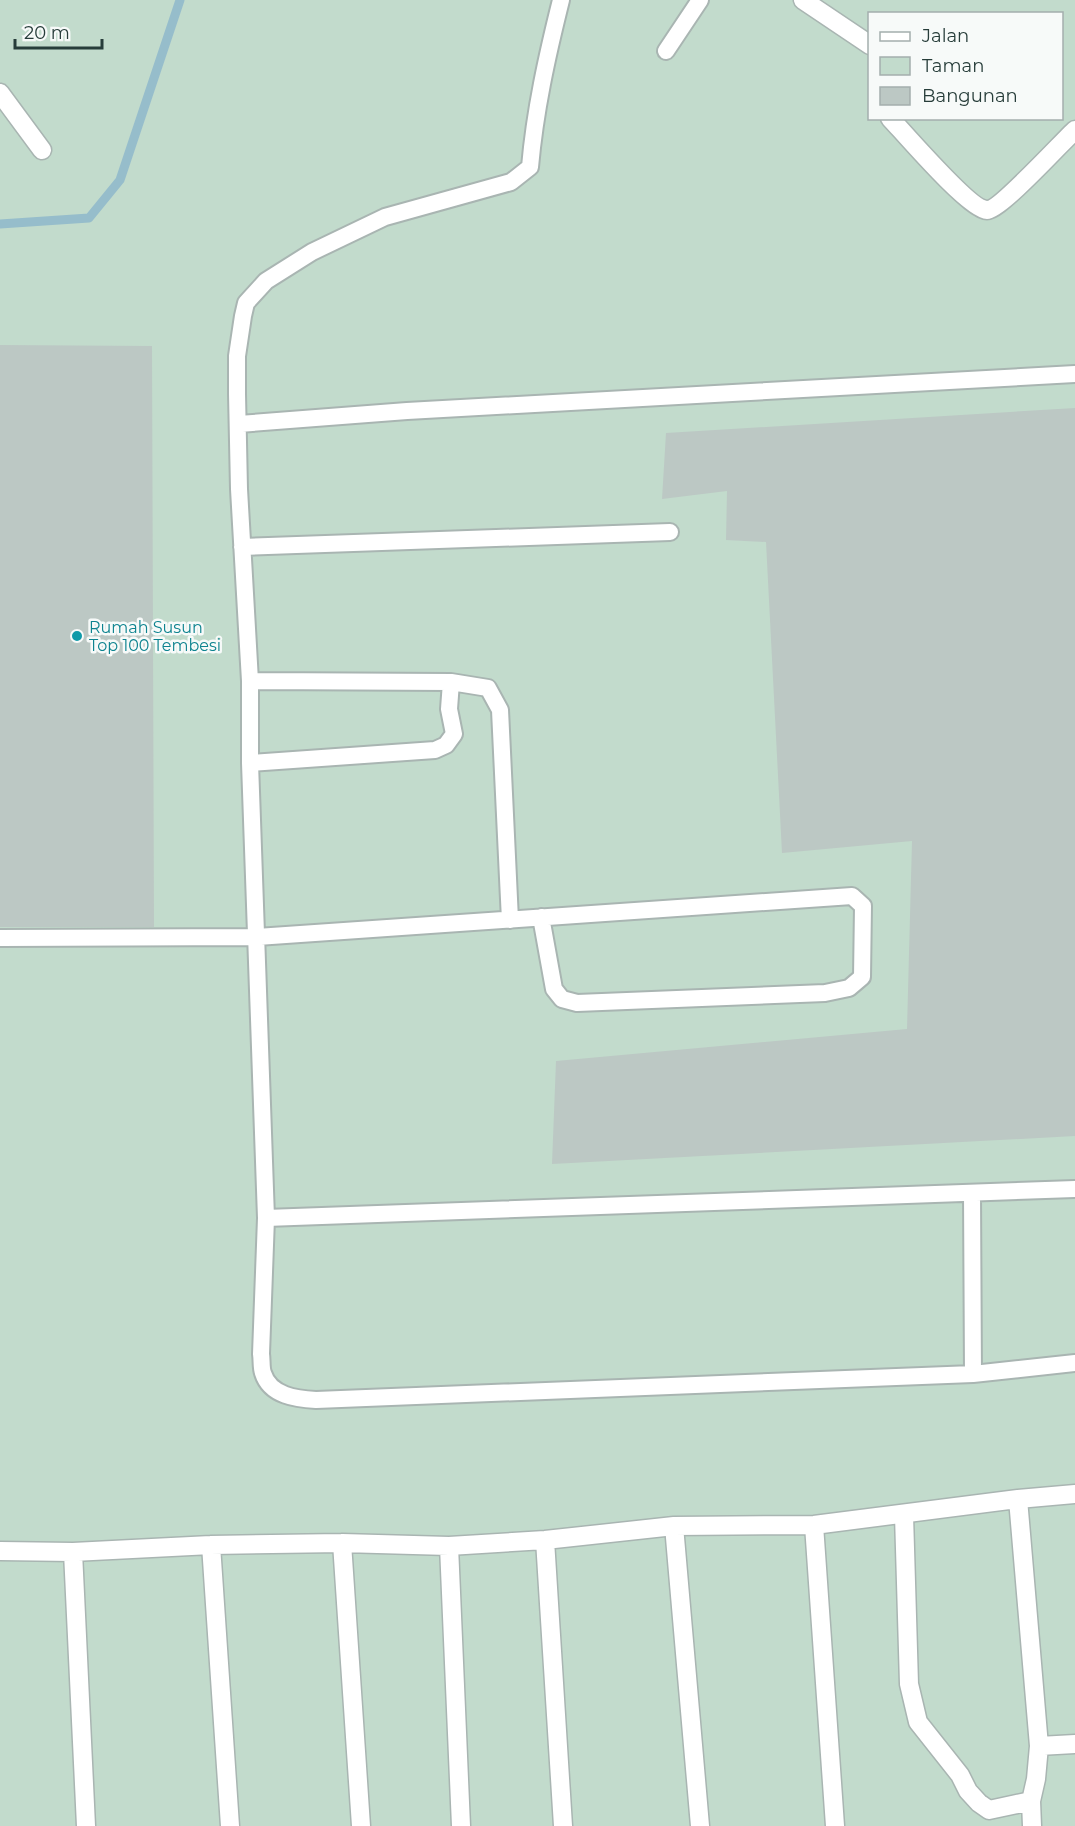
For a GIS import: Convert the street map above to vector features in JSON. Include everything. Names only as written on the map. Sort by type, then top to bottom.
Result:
[{"type":"street","points":[[803,0],[868,44]]},
{"type":"street","points":[[0,93],[42,150]]},
{"type":"street","points":[[892,120],[947,179],[973,204],[985,210],[991,209],[1009,196],[1075,130]]},
{"type":"street","points":[[0,1551],[73,1552],[210,1545],[342,1543],[449,1546],[545,1540],[674,1526],[814,1525],[1075,1494]]},
{"type":"street","points":[[1018,1499],[1040,1746],[1031,1801],[1032,1826]]},
{"type":"street","points":[[904,1515],[909,1684],[918,1722],[960,1775],[968,1791],[978,1803],[989,1810],[1031,1801]]},
{"type":"street","points":[[814,1525],[835,1826]]},
{"type":"street","points":[[674,1526],[700,1826]]},
{"type":"street","points":[[545,1540],[563,1826]]},
{"type":"street","points":[[342,1543],[361,1826]]},
{"type":"street","points":[[210,1545],[230,1826]]},
{"type":"street","points":[[449,1546],[461,1826]]},
{"type":"street","points":[[73,1552],[86,1826]]},
{"type":"street","points":[[1040,1746],[1075,1744]]},
{"type":"lane","points":[[561,0],[533,126],[530,167],[512,182],[385,216],[312,252],[266,281],[246,303],[243,316],[237,356],[237,394],[239,489],[250,681],[250,763],[266,1218],[261,1354],[263,1374],[272,1387],[281,1394],[293,1398],[316,1400],[974,1374],[1075,1363]]},
{"type":"lane","points":[[666,51],[700,0]]},
{"type":"lane","points":[[239,424],[419,410],[1075,374]]},
{"type":"lane","points":[[243,547],[670,532]]},
{"type":"lane","points":[[250,681],[451,682],[488,688],[500,710],[510,920]]},
{"type":"lane","points":[[250,763],[435,750],[446,745],[454,734],[449,708],[451,682]]},
{"type":"lane","points":[[0,938],[256,937],[510,920],[540,917],[852,896],[863,906],[862,977],[849,988],[825,993],[577,1003],[562,999],[554,989],[540,917]]},
{"type":"lane","points":[[266,1218],[1075,1189]]},
{"type":"lane","points":[[972,1194],[974,1374]]},
{"type":"green space","points":[[0,0],[1075,0],[1075,1826],[0,1826]]},
{"type":"building","name":"Rumah Susun Top 100 Tembesi","points":[[0,345],[152,346],[154,927],[0,927]]},
{"type":"building","points":[[1075,408],[1075,1136],[552,1164],[556,1061],[907,1029],[912,841],[782,853],[766,542],[726,540],[727,491],[662,499],[666,433]]},
{"type":"waterway","points":[[0,224],[89,218],[120,180],[180,0]]},
{"type":"place","name":"Rumah Susun Top 100 Tembesi","points":[[77,636]]}]
